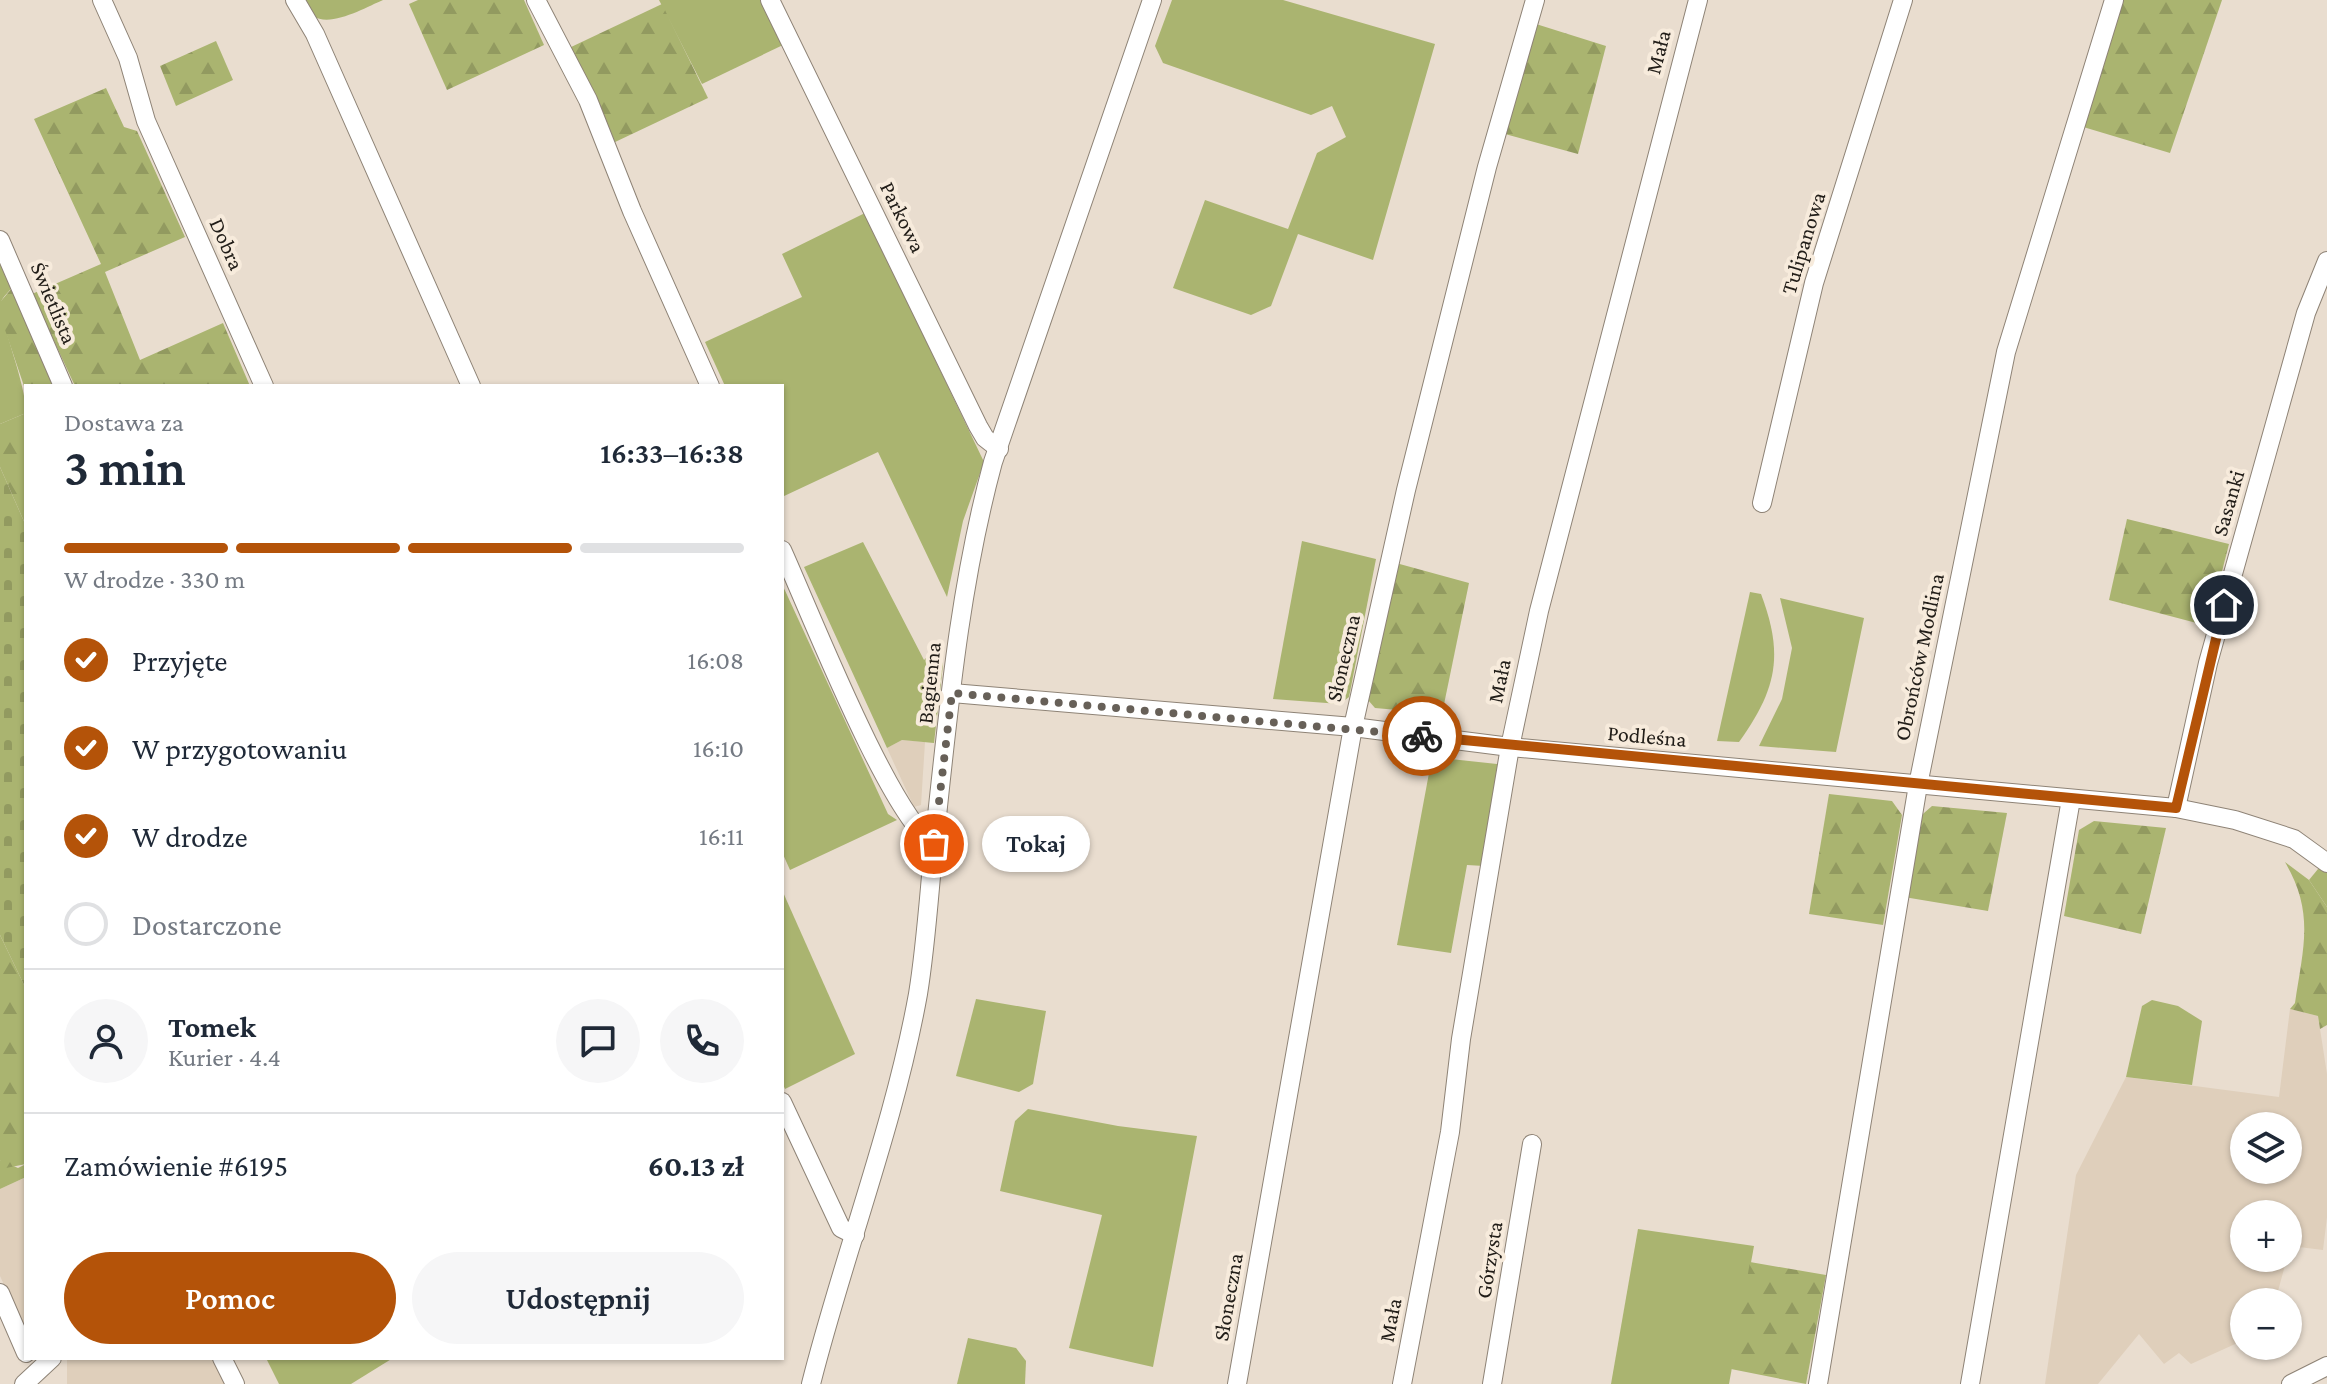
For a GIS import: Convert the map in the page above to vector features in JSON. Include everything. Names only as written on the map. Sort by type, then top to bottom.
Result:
[{"type":"street","name":"Dobra","points":[[102,0],[128,58],[146,121],[263,384]]},
{"type":"street","points":[[295,0],[315,34],[470,384]]},
{"type":"street","points":[[536,0],[588,100],[632,211],[709,384]]},
{"type":"street","name":"Parkowa","points":[[770,0],[978,426],[999,449]]},
{"type":"street","name":"Bagienna","points":[[811,1384],[831,1304],[855,1235],[907,1048],[918,991],[970,548],[999,449],[1152,0]]},
{"type":"street","name":"Słoneczna","points":[[1237,1384],[1353,727],[1406,490],[1487,167],[1535,0]]},
{"type":"street","name":"Mała","points":[[1402,1384],[1450,1132],[1461,1039],[1510,747],[1539,611],[1698,0]]},
{"type":"street","name":"Tulipanowa","points":[[1762,503],[1814,283],[1903,0]]},
{"type":"street","name":"Obrońców Modlina","points":[[1818,1384],[1918,785],[2006,352],[2114,0]]},
{"type":"street","name":"Świetlista","points":[[0,240],[62,384]]},
{"type":"street","name":"Sasanki","points":[[2176,808],[2208,663],[2306,313],[2327,261]]},
{"type":"street","points":[[784,554],[852,706],[909,820],[934,844]]},
{"type":"street","name":"Podleśna","points":[[952,693],[1353,727],[1510,747],[2176,808],[2235,820],[2294,839],[2327,863]]},
{"type":"street","points":[[1970,1384],[2071,799]]},
{"type":"street","points":[[784,1106],[841,1228],[855,1235]]},
{"type":"street","name":"Górzysta","points":[[1492,1384],[1532,1144]]},
{"type":"street","points":[[0,1293],[24,1356]]},
{"type":"street","points":[[223,1360],[235,1384]]},
{"type":"street","points":[[2291,1384],[2327,1366]]},
{"type":"shaded area","points":[[902,740],[925,742],[921,805],[914,807],[887,748]]},
{"type":"shaded area","points":[[2290,1009],[2318,1016],[2327,1074],[2327,1217],[2323,1250],[2302,1247],[2302,1200],[2230,1200],[2230,1272],[2283,1272],[2279,1288],[2230,1288],[2230,1346],[2191,1364],[2179,1353],[2164,1364],[2139,1334],[2098,1384],[2045,1384],[2076,1175],[2126,1077],[2279,1097]]},
{"type":"shaded area","points":[[24,1178],[24,1329],[0,1276],[0,1189]]},
{"type":"shaded area","points":[[67,1360],[214,1360],[226,1384],[67,1384]]},
{"type":"green space","points":[[301,0],[383,0],[329,20],[313,16]]},
{"type":"green space","points":[[418,0],[524,0],[544,45],[447,90],[409,4]]},
{"type":"green space","points":[[659,0],[760,0],[783,45],[702,84]]},
{"type":"green space","points":[[1172,0],[1283,0],[1435,44],[1373,260],[1298,234],[1271,306],[1251,315],[1173,288],[1205,200],[1288,229],[1317,153],[1346,137],[1332,106],[1311,115],[1163,63],[1155,46]]},
{"type":"green space","points":[[2121,0],[2222,0],[2170,153],[2080,126]]},
{"type":"green space","points":[[662,4],[708,98],[613,143],[569,48]]},
{"type":"green space","points":[[1536,24],[1606,46],[1578,154],[1505,134]]},
{"type":"green space","points":[[216,41],[233,80],[176,106],[160,66]]},
{"type":"green space","points":[[106,88],[124,127],[137,131],[185,237],[105,272],[140,360],[223,323],[249,384],[74,384],[32,294],[101,264],[34,119]]},
{"type":"green space","points":[[865,213],[984,462],[963,521],[947,597],[878,452],[784,496],[784,384],[724,384],[705,342],[802,297],[782,254]]},
{"type":"green space","points":[[0,257],[13,287],[1,302],[24,395],[24,414],[0,424]]},
{"type":"green space","points":[[13,287],[55,384],[24,386],[0,315],[1,301]]},
{"type":"green space","points":[[24,414],[24,521],[0,467],[0,424]]},
{"type":"green space","points":[[0,467],[24,521],[24,985],[0,935]]},
{"type":"green space","points":[[2127,519],[2229,544],[2208,626],[2109,600]]},
{"type":"green space","points":[[1302,541],[1376,559],[1349,697],[1340,704],[1273,699]]},
{"type":"green space","points":[[863,542],[924,660],[937,647],[943,665],[934,743],[902,740],[887,748],[804,567]]},
{"type":"green space","points":[[1396,563],[1469,583],[1442,714],[1375,708],[1368,700]]},
{"type":"green space","points":[[784,588],[888,814],[897,820],[790,870],[784,856]]},
{"type":"green space","points":[[1750,592],[1761,594],[1768,616],[1773,635],[1773,671],[1762,705],[1739,742],[1717,741]]},
{"type":"green space","points":[[1780,598],[1864,618],[1836,752],[1759,746],[1782,699],[1792,648]]},
{"type":"green space","points":[[1432,757],[1497,764],[1502,768],[1484,866],[1467,865],[1451,953],[1397,945]]},
{"type":"green space","points":[[1829,794],[1892,801],[1902,815],[1883,925],[1809,914]]},
{"type":"green space","points":[[1932,806],[2007,813],[1988,911],[1904,897],[1916,820]]},
{"type":"green space","points":[[2094,821],[2166,828],[2141,934],[2064,916],[2079,830]]},
{"type":"green space","points":[[2285,862],[2309,880],[2327,907],[2327,1025],[2320,1029],[2318,1016],[2290,1009],[2295,1003],[2304,931],[2300,898]]},
{"type":"green space","points":[[2318,869],[2327,870],[2327,907],[2309,880]]},
{"type":"green space","points":[[784,894],[855,1054],[785,1089],[784,1087]]},
{"type":"green space","points":[[0,935],[24,985],[24,1164],[6,1168],[0,1160]]},
{"type":"green space","points":[[976,999],[1046,1011],[1033,1084],[1019,1092],[956,1076]]},
{"type":"green space","points":[[2152,1000],[2178,1006],[2202,1021],[2192,1085],[2126,1077],[2142,1006]]},
{"type":"green space","points":[[1028,1109],[1118,1126],[1197,1136],[1153,1367],[1069,1348],[1102,1215],[1000,1191],[1015,1121]]},
{"type":"green space","points":[[0,1160],[18,1168],[24,1165],[24,1178],[0,1189]]},
{"type":"green space","points":[[1638,1229],[1754,1246],[1729,1384],[1611,1384]]},
{"type":"green space","points":[[1750,1262],[1826,1275],[1806,1384],[1731,1369]]},
{"type":"green space","points":[[968,1338],[1016,1348],[1026,1361],[1025,1384],[957,1384]]},
{"type":"green space","points":[[267,1360],[390,1360],[351,1384],[279,1384]]},
{"type":"way so far","points":[[934,844],[952,693],[1353,727],[1422,736]]},
{"type":"place","name":"Tokaj","points":[[934,844]]},
{"type":"route","points":[[1422,736],[1510,747],[2176,808],[2224,605]]}]
